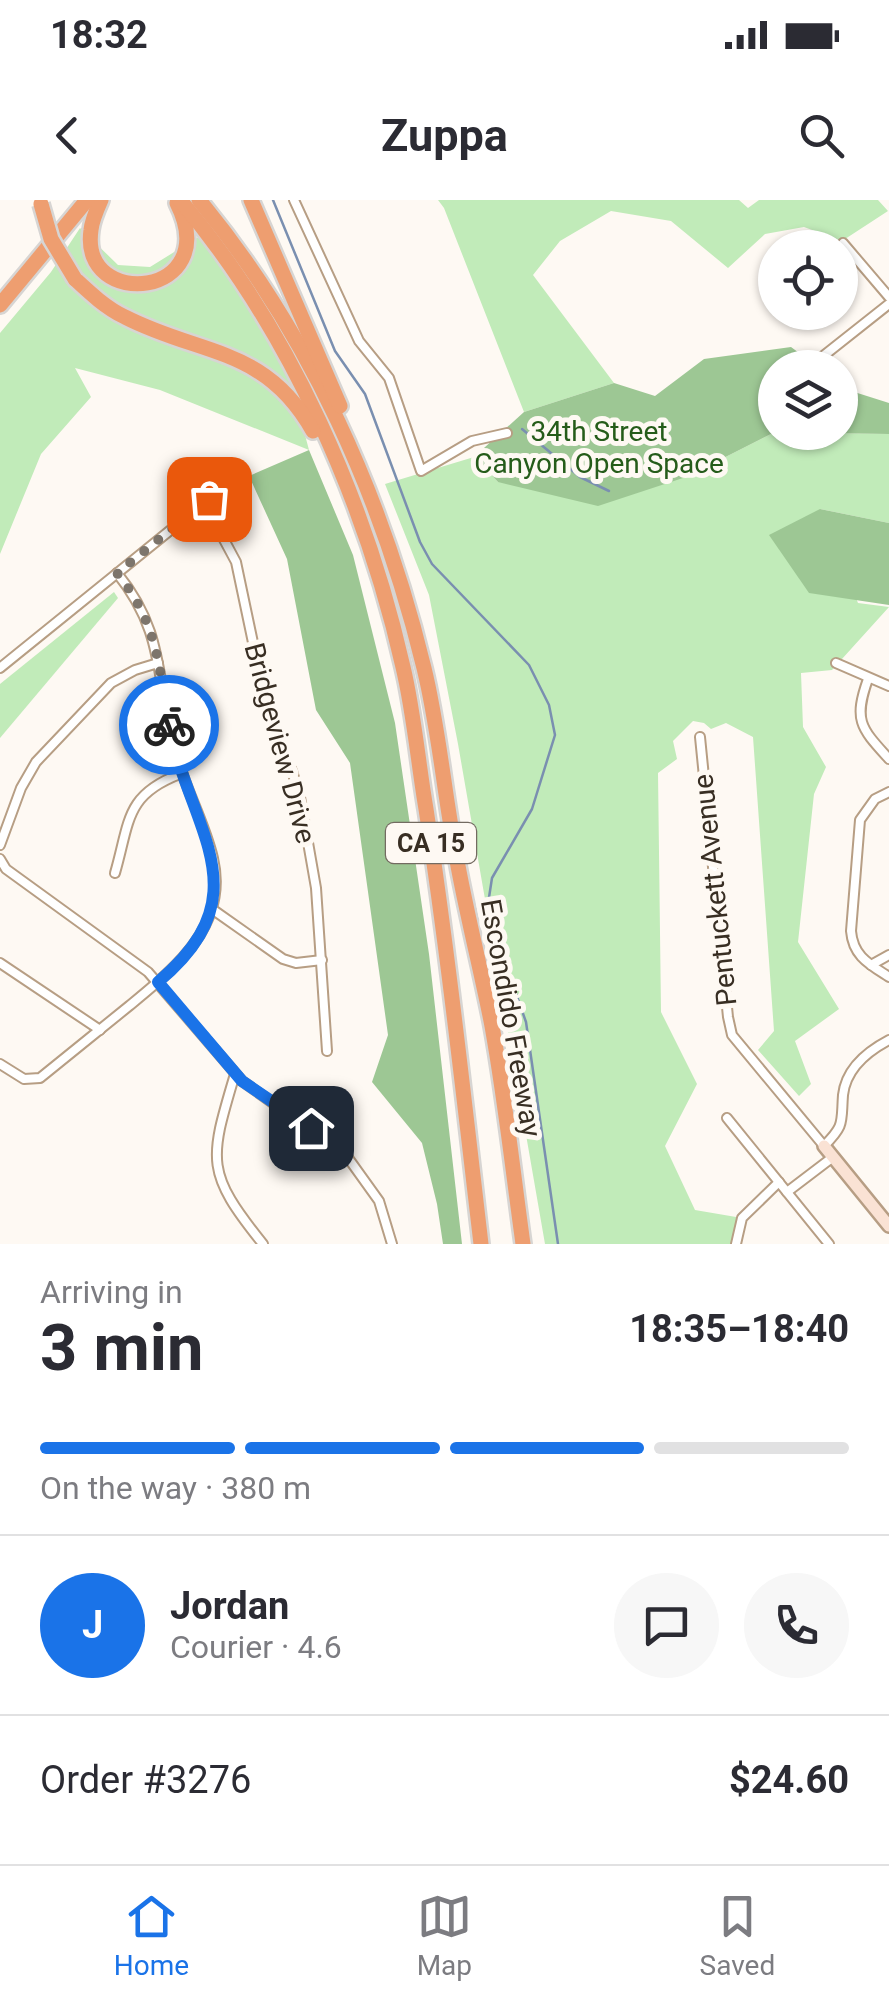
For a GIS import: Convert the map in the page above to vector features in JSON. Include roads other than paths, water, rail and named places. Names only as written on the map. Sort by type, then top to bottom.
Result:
[{"type":"highway","points":[[0,305],[87,200]]},
{"type":"highway","points":[[100,200],[90,230],[94,254],[110,276],[136,286],[164,277],[183,258],[188,230],[177,200]]},
{"type":"highway","name":"Escondido Freeway","points":[[177,200],[237,278],[298,380],[336,458],[361,524],[398,650],[436,875],[482,1244]]},
{"type":"highway","name":"Escondido Freeway","points":[[199,200],[242,255],[298,346],[378,513],[425,671],[456,857],[492,1030],[523,1244]]},
{"type":"highway","points":[[251,200],[346,420],[378,513]]},
{"type":"highway","points":[[41,202],[51,239],[75,279],[124,317],[225,353],[262,372],[298,406],[361,524]]},
{"type":"street","points":[[294,200],[358,340],[389,378],[420,471],[472,440],[507,433]]},
{"type":"street","points":[[830,350],[889,301],[858,261]]},
{"type":"street","points":[[0,668],[241,473]]},
{"type":"street","name":"Bridgeview Drive","points":[[201,506],[236,562],[270,728],[300,797],[316,888],[327,1051]]},
{"type":"street","points":[[0,1064],[24,1079],[40,1078],[158,982],[194,947],[212,909],[216,879],[212,856],[180,774],[144,612],[117,573]]},
{"type":"street","points":[[0,844],[21,788],[36,762],[111,683],[158,663]]},
{"type":"street","points":[[836,663],[889,686]]},
{"type":"street","points":[[868,680],[859,703],[860,720],[865,732],[889,758]]},
{"type":"street","name":"Pentuckett Avenue","points":[[700,737],[732,1035],[889,1226]]},
{"type":"street","points":[[116,873],[134,806],[155,784],[180,774]]},
{"type":"street","points":[[889,792],[865,809],[857,833],[852,947],[889,977]]},
{"type":"street","points":[[0,859],[6,870],[158,982],[235,1074],[346,1155],[379,1201],[392,1244]]},
{"type":"street","points":[[212,909],[283,959],[322,960]]},
{"type":"street","points":[[870,965],[889,956]]},
{"type":"street","points":[[0,963],[100,1030]]},
{"type":"street","points":[[786,1192],[828,1152],[842,1126],[843,1094],[858,1063],[889,1040]]},
{"type":"street","points":[[235,1074],[216,1136],[220,1182],[230,1202],[263,1244]]},
{"type":"street","points":[[728,1118],[829,1244]]},
{"type":"street","points":[[736,1244],[742,1218],[779,1182]]},
{"type":"waterway","points":[[273,200],[335,351],[365,394],[420,542],[432,564],[529,665],[549,705],[555,735],[532,809],[492,878],[488,904],[526,1022],[558,1244]]},
{"type":"waterway","points":[[522,429],[580,477],[609,491]]},
{"type":"park label","name":"34th Street Canyon Open Space","points":[[599,447]]}]
